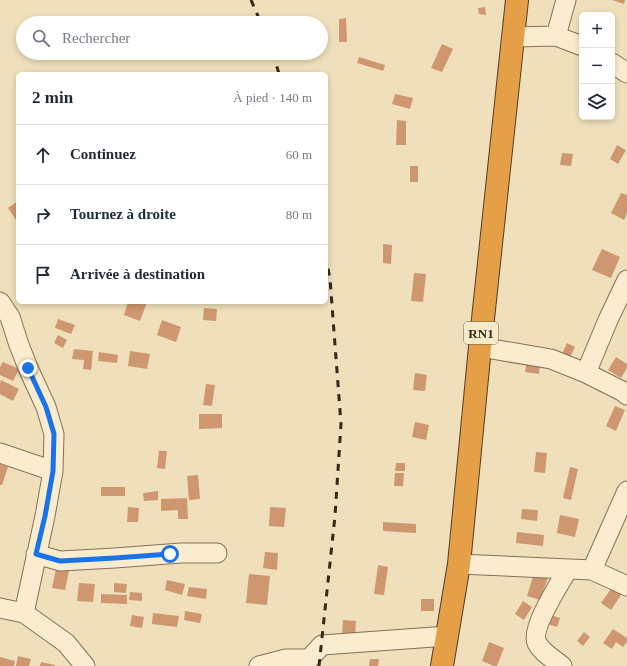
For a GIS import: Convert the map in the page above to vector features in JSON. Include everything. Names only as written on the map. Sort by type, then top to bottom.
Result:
[{"type":"highway","name":"RN1","points":[[442,666],[459,564],[480,347],[517,0]]},
{"type":"street","points":[[556,36],[566,0]]},
{"type":"street","points":[[513,37],[556,36],[579,45]]},
{"type":"street","points":[[615,65],[627,73]]},
{"type":"street","points":[[586,373],[608,320],[627,280]]},
{"type":"street","points":[[0,302],[10,317],[28,368],[46,407],[54,434],[53,471],[33,575],[24,613]]},
{"type":"street","points":[[0,331],[18,342]]},
{"type":"street","points":[[480,347],[551,359],[586,373],[627,395]]},
{"type":"street","points":[[0,453],[53,471]]},
{"type":"street","points":[[592,570],[627,491]]},
{"type":"street","points":[[36,554],[60,561],[181,553],[217,553]]},
{"type":"street","points":[[459,564],[592,570],[627,586]]},
{"type":"street","points":[[562,666],[544,652],[536,642],[536,635],[543,613],[568,569]]},
{"type":"street","points":[[0,608],[24,613],[66,643],[85,666]]},
{"type":"street","points":[[259,666],[286,659],[309,663],[322,644],[448,636]]},
{"type":"building","points":[[612,0],[625,0],[624,4]]},
{"type":"building","points":[[485,7],[486,15],[479,14],[478,8]]},
{"type":"building","points":[[346,18],[347,42],[339,42],[339,19]]},
{"type":"building","points":[[442,44],[453,49],[442,72],[431,68]]},
{"type":"building","points":[[359,57],[385,65],[383,71],[357,63]]},
{"type":"building","points":[[395,94],[413,98],[410,109],[392,104]]},
{"type":"building","points":[[397,120],[406,121],[406,145],[396,145]]},
{"type":"building","points":[[617,145],[626,150],[618,164],[610,159]]},
{"type":"building","points":[[562,153],[573,154],[571,166],[560,165]]},
{"type":"building","points":[[410,166],[418,166],[418,182],[410,182]]},
{"type":"building","points":[[621,193],[627,195],[627,213],[624,220],[611,213]]},
{"type":"building","points":[[16,202],[16,220],[8,208]]},
{"type":"building","points":[[383,244],[392,245],[391,264],[383,263]]},
{"type":"building","points":[[602,249],[620,257],[611,278],[592,270]]},
{"type":"building","points":[[414,273],[426,274],[423,302],[411,301]]},
{"type":"building","points":[[127,304],[146,304],[140,321],[124,315]]},
{"type":"building","points":[[204,308],[217,309],[216,321],[203,320]]},
{"type":"building","points":[[58,319],[75,325],[71,334],[55,328]]},
{"type":"building","points":[[162,320],[181,327],[176,342],[157,335]]},
{"type":"building","points":[[58,335],[67,340],[63,348],[54,343]]},
{"type":"building","points":[[567,343],[575,347],[570,357],[562,354]]},
{"type":"building","points":[[74,349],[93,351],[91,370],[83,369],[84,360],[72,359]]},
{"type":"building","points":[[130,351],[150,354],[147,369],[128,366]]},
{"type":"building","points":[[99,352],[118,355],[117,363],[98,361]]},
{"type":"building","points":[[616,357],[627,364],[627,368],[621,378],[608,370]]},
{"type":"building","points":[[527,361],[540,363],[539,374],[525,372]]},
{"type":"building","points":[[3,362],[19,369],[13,381],[0,375],[0,367]]},
{"type":"building","points":[[415,373],[427,375],[425,391],[413,390]]},
{"type":"building","points":[[1,380],[19,389],[13,401],[0,394]]},
{"type":"building","points":[[206,384],[215,385],[212,406],[203,405]]},
{"type":"building","points":[[615,406],[625,410],[616,431],[606,426]]},
{"type":"building","points":[[199,414],[222,414],[222,428],[199,429]]},
{"type":"building","points":[[415,422],[429,425],[426,440],[412,437]]},
{"type":"building","points":[[159,451],[167,451],[165,469],[157,468]]},
{"type":"building","points":[[536,452],[547,453],[545,473],[534,472]]},
{"type":"building","points":[[396,463],[405,463],[405,471],[395,471]]},
{"type":"building","points":[[0,464],[8,467],[2,485],[0,485]]},
{"type":"building","points":[[570,467],[578,469],[571,500],[563,498]]},
{"type":"building","points":[[395,473],[404,473],[403,486],[394,486]]},
{"type":"building","points":[[198,475],[200,499],[189,500],[187,476]]},
{"type":"building","points":[[101,487],[125,487],[125,496],[101,496]]},
{"type":"building","points":[[158,491],[158,500],[144,501],[143,493]]},
{"type":"building","points":[[187,498],[188,519],[178,519],[178,510],[161,511],[161,499]]},
{"type":"building","points":[[128,507],[139,508],[138,522],[127,522]]},
{"type":"building","points":[[270,507],[286,508],[284,527],[269,526]]},
{"type":"building","points":[[522,509],[538,510],[537,521],[521,519]]},
{"type":"building","points":[[560,515],[579,519],[575,537],[557,533]]},
{"type":"building","points":[[383,522],[416,524],[416,533],[383,531]]},
{"type":"building","points":[[517,532],[544,535],[543,546],[516,543]]},
{"type":"building","points":[[265,552],[278,553],[277,570],[263,568]]},
{"type":"building","points":[[57,564],[70,566],[65,590],[52,588]]},
{"type":"building","points":[[378,565],[388,567],[384,595],[374,594]]},
{"type":"building","points":[[535,570],[549,575],[540,600],[527,596]]},
{"type":"building","points":[[249,574],[270,576],[267,605],[246,603]]},
{"type":"building","points":[[167,580],[185,584],[182,595],[165,590]]},
{"type":"building","points":[[79,583],[95,584],[93,602],[77,601]]},
{"type":"building","points":[[114,583],[127,584],[126,593],[114,592]]},
{"type":"building","points":[[613,586],[623,592],[611,610],[601,603]]},
{"type":"building","points":[[189,587],[207,589],[206,599],[187,596]]},
{"type":"building","points":[[130,592],[142,593],[142,601],[129,600]]},
{"type":"building","points":[[101,594],[127,595],[127,604],[101,603]]},
{"type":"building","points":[[421,599],[434,599],[434,611],[421,611]]},
{"type":"building","points":[[523,601],[532,607],[524,620],[515,614]]},
{"type":"building","points":[[185,611],[202,614],[200,623],[184,620]]},
{"type":"building","points":[[153,613],[179,616],[177,627],[152,624]]},
{"type":"building","points":[[544,613],[560,618],[557,627],[541,622]]},
{"type":"building","points":[[132,615],[144,617],[142,628],[130,626]]},
{"type":"building","points":[[343,620],[356,621],[355,636],[342,635]]},
{"type":"building","points":[[613,629],[627,638],[627,642],[623,647],[616,642],[612,649],[603,643]]},
{"type":"building","points":[[584,632],[590,637],[583,646],[577,641]]},
{"type":"building","points":[[489,642],[504,648],[497,666],[482,661]]},
{"type":"building","points":[[18,656],[31,659],[29,666],[16,666]]},
{"type":"building","points":[[0,657],[15,661],[14,666],[0,666]]},
{"type":"building","points":[[370,659],[379,659],[378,666],[369,666]]},
{"type":"building","points":[[41,662],[55,665],[55,666],[40,666]]},
{"type":"railway","points":[[251,0],[258,16]]},
{"type":"railway","points":[[275,60],[278,72]]},
{"type":"railway","points":[[319,666],[335,516],[341,424],[328,269]]},
{"type":"route","points":[[28,368],[46,407],[54,434],[53,471],[36,554],[60,561],[170,554]]}]
